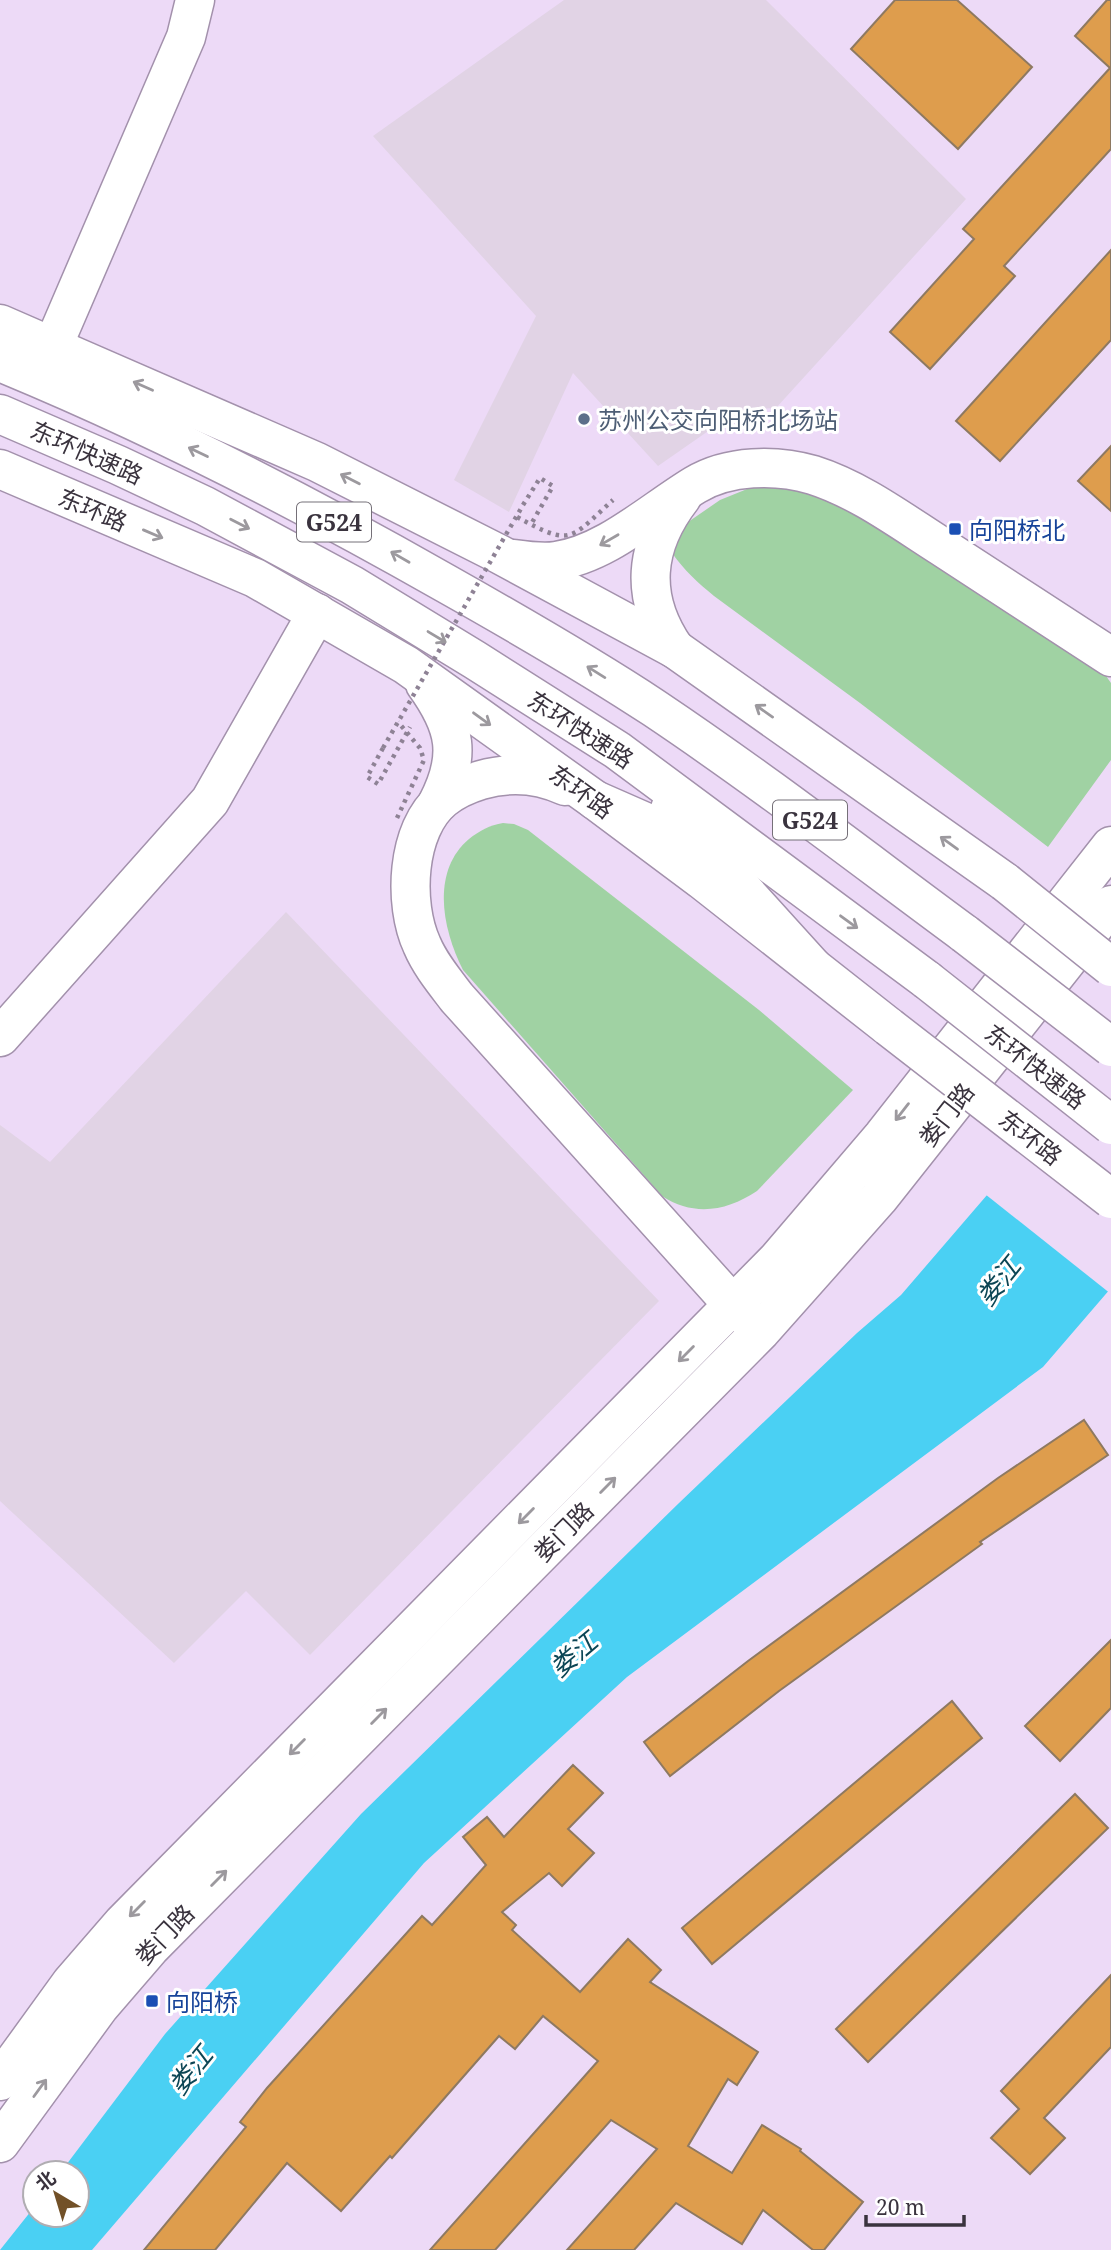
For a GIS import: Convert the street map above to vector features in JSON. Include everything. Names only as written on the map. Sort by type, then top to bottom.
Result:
[{"type":"main road","points":[[53,346],[186,37],[195,0]]},
{"type":"main road","points":[[0,324],[317,462],[499,554],[675,649],[1005,882],[1111,967]]},
{"type":"main road","name":"东环快速路","points":[[0,362],[131,419],[229,467],[377,545],[573,657],[654,708],[750,776],[1105,1041]]},
{"type":"main road","name":"东环快速路","points":[[0,414],[205,506],[281,545],[475,660],[617,750],[927,980],[1111,1125]]},
{"type":"main road","points":[[0,441],[51,436]]},
{"type":"main road","points":[[499,554],[542,562],[570,559],[607,542],[713,477],[756,468],[791,470],[825,479],[881,508],[1111,657]]},
{"type":"main road","name":"东环路","points":[[0,469],[256,578],[406,665],[595,800],[1111,1199]]},
{"type":"main road","points":[[675,649],[658,619],[650,585],[651,567],[659,534],[688,491]]},
{"type":"main road","points":[[0,1037],[210,801],[317,613]]},
{"type":"main road","points":[[406,665],[436,699],[452,733],[453,762],[437,804],[419,838],[410,882],[413,917],[421,944],[457,998],[748,1318]]},
{"type":"main road","points":[[617,750],[813,966]]},
{"type":"main road","points":[[437,804],[454,791],[471,783],[502,776],[542,778],[810,893]]},
{"type":"main road","name":"娄门路","points":[[6,2123],[150,1948],[748,1318],[831,1200],[1111,846]]},
{"type":"main road","name":"娄门路","points":[[0,2081],[71,1983],[123,1923],[748,1318],[879,1198],[1111,905]]},
{"type":"path","points":[[402,740],[378,784],[367,777],[540,478],[554,486],[535,516]]},
{"type":"path","points":[[517,517],[550,535],[564,537],[578,532],[613,500]]},
{"type":"path","points":[[397,818],[424,760],[421,748],[398,722]]},
{"type":"shaded area","points":[[564,0],[766,0],[966,199],[776,408],[757,409],[736,416],[714,427],[658,466],[573,373],[509,512],[454,480],[536,316],[373,136]]},
{"type":"shaded area","points":[[286,912],[659,1301],[310,1655],[246,1591],[174,1663],[0,1501],[0,1125],[50,1162]]},
{"type":"green space","points":[[757,485],[826,492],[1101,669],[1111,683],[1111,760],[1048,847],[860,703],[714,596],[672,553],[678,529],[720,500]]},
{"type":"green space","points":[[503,823],[528,830],[759,1010],[853,1090],[757,1191],[734,1203],[710,1209],[686,1207],[662,1196],[463,970],[446,920],[444,902],[449,868],[469,839],[485,829]]},
{"type":"water","name":"娄江","points":[[1111,1051],[1111,1288],[1043,1367],[627,1677],[424,1863],[92,2250],[0,2250],[21,2224],[21,2229],[91,2229],[91,2159],[71,2159],[165,2034],[361,1814],[679,1503],[857,1333],[901,1295]]},
{"type":"pier","points":[[1111,1048],[1111,1294],[985,1194]]},
{"type":"building","points":[[895,0],[957,0],[1032,67],[958,149],[851,49]]},
{"type":"building","points":[[1107,0],[1111,0],[1111,149],[1004,266],[1015,276],[930,369],[890,332],[974,239],[963,229],[1110,68],[1075,36]]},
{"type":"building","points":[[1111,250],[1111,340],[1000,461],[956,421]]},
{"type":"building","points":[[1111,446],[1111,511],[1078,481]]},
{"type":"building","points":[[1084,1420],[1108,1455],[980,1542],[982,1544],[779,1691],[670,1776],[644,1742],[748,1661],[998,1478]]},
{"type":"building","points":[[1111,1640],[1111,1708],[1060,1761],[1025,1726]]},
{"type":"building","points":[[952,1701],[982,1738],[712,1964],[682,1928]]},
{"type":"building","points":[[573,1765],[603,1793],[568,1829],[594,1853],[562,1886],[549,1873],[502,1912],[516,1925],[512,1930],[580,1992],[628,1939],[661,1970],[650,1982],[758,2052],[737,2085],[728,2079],[688,2146],[732,2173],[762,2125],[801,2149],[800,2151],[863,2202],[824,2250],[813,2250],[763,2210],[742,2244],[676,2203],[634,2250],[567,2250],[657,2149],[611,2120],[495,2250],[430,2250],[598,2061],[543,2016],[515,2049],[499,2036],[392,2158],[390,2156],[341,2211],[287,2163],[215,2250],[144,2250],[246,2127],[240,2122],[267,2088],[422,1916],[432,1925],[486,1865],[463,1837],[487,1817],[504,1837]]},
{"type":"building","points":[[1075,1794],[1108,1828],[868,2062],[836,2029]]},
{"type":"building","points":[[1111,1975],[1111,2047],[1044,2118],[1065,2138],[1030,2174],[991,2138],[1019,2109],[1001,2091]]},
{"type":"place","name":"苏州公交向阳桥北场站","points":[[584,419]]},
{"type":"place","name":"向阳桥北","points":[[955,529]]},
{"type":"place","name":"向阳桥","points":[[152,2001]]}]
